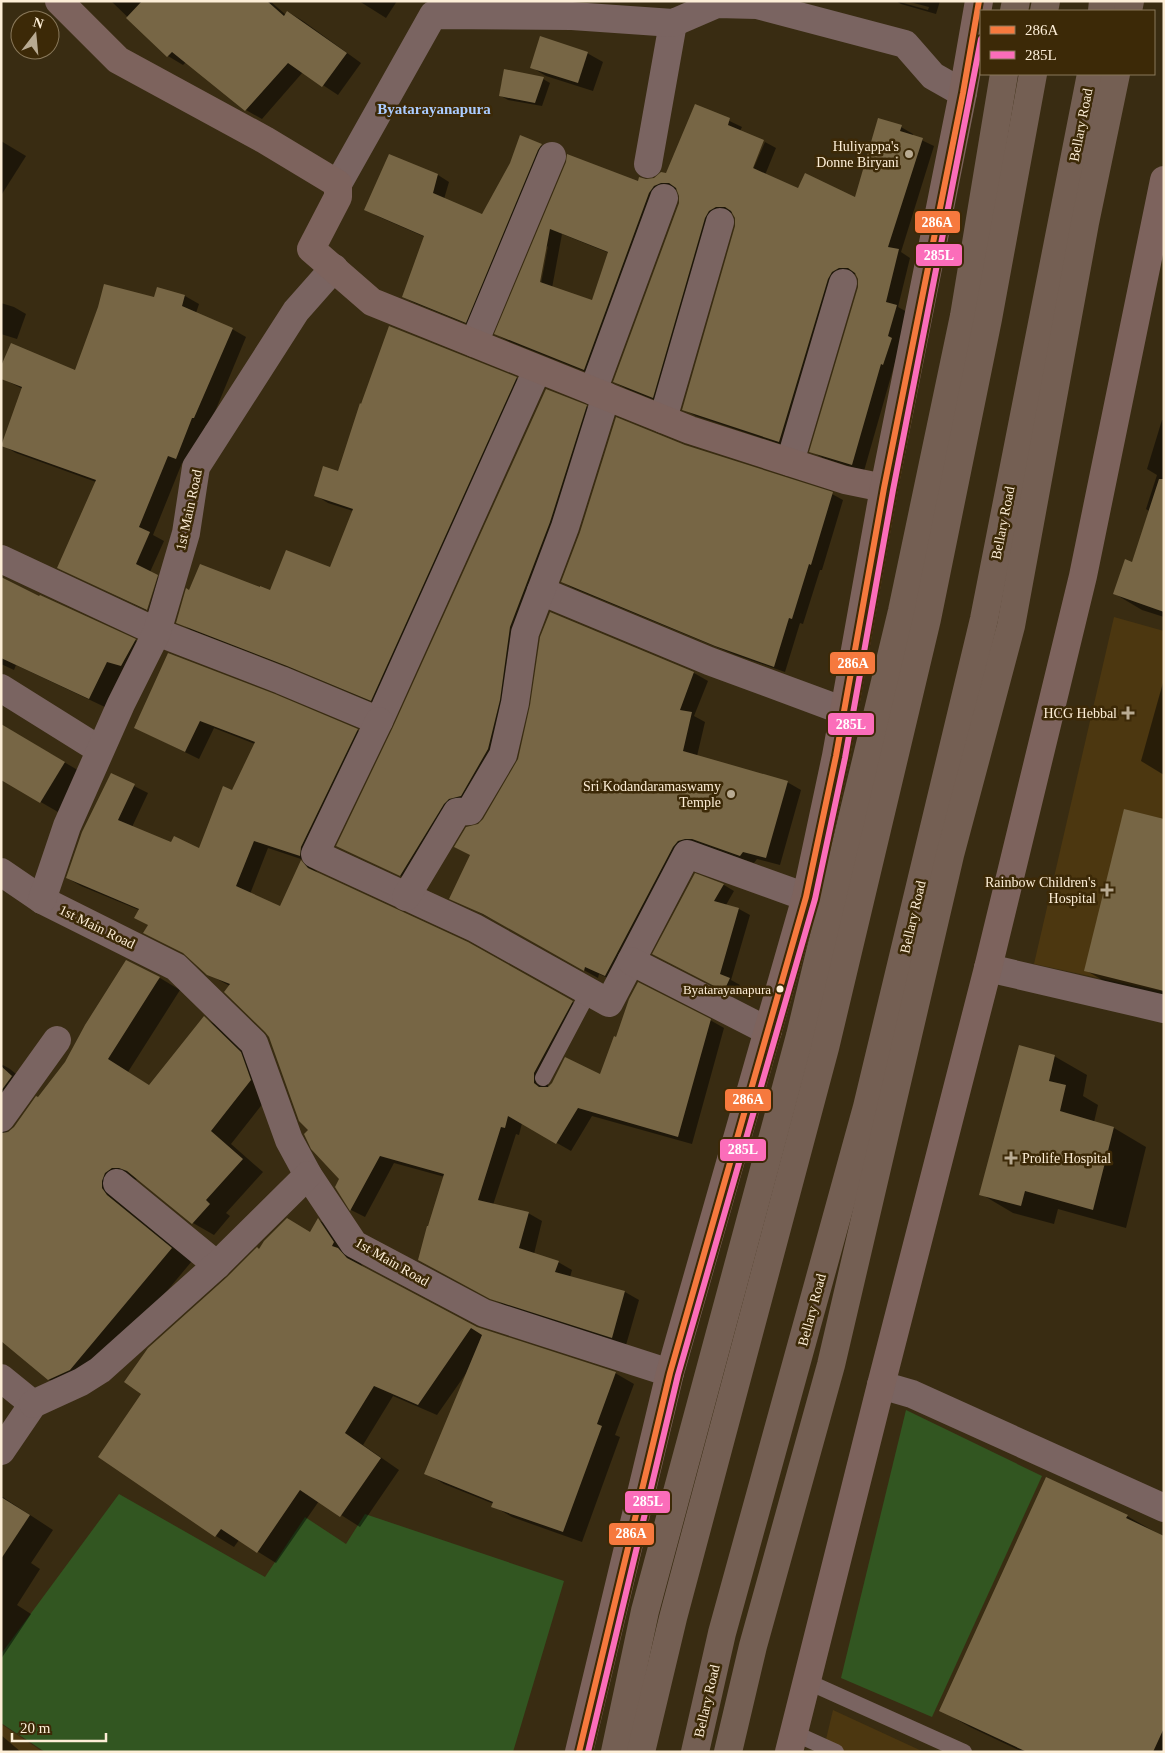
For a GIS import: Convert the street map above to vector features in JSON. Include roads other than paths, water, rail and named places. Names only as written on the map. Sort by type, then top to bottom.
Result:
[{"type":"highway","points":[[615,1752],[645,1611],[800,1036],[902,611],[964,316],[1004,75]]},
{"type":"highway","points":[[641,1752],[673,1618],[825,1048],[927,619],[988,319],[1033,75]]},
{"type":"highway","name":"Bellary Road","points":[[694,1752],[722,1633],[867,1107],[984,619],[1091,75]]},
{"type":"highway","name":"Bellary Road","points":[[728,1752],[756,1636],[831,1365],[950,855],[1011,626],[1083,233],[1116,75]]},
{"type":"street","points":[[59,1],[118,60],[265,140],[338,184]]},
{"type":"street","points":[[579,1752],[670,1373],[806,897],[844,711],[884,488],[963,93],[979,1]]},
{"type":"street","points":[[884,488],[845,480],[690,430],[372,302],[311,249],[338,197],[338,184],[437,8],[673,23],[716,4],[757,5],[906,44],[933,76],[963,93]]},
{"type":"street","points":[[648,164],[673,23]]},
{"type":"street","points":[[474,343],[552,156]]},
{"type":"street","points":[[791,1742],[880,1385],[988,968],[1083,576],[1164,180]]},
{"type":"street","points":[[406,897],[457,812],[470,811],[503,755],[515,703],[526,634],[565,527],[600,394],[664,198]]},
{"type":"street","points":[[663,419],[720,222]]},
{"type":"street","name":"1st Main Road","points":[[334,268],[296,311],[196,466],[186,533],[157,632],[121,704],[67,826],[42,900],[176,967],[254,1042],[289,1140],[308,1175],[354,1244],[484,1313],[670,1373]]},
{"type":"street","points":[[790,462],[843,283]]},
{"type":"street","points":[[538,370],[379,721],[315,854],[475,928],[609,1003],[686,854],[806,897]]},
{"type":"street","points":[[1,559],[157,632],[281,680],[379,721]]},
{"type":"street","points":[[542,590],[709,661],[844,711]]},
{"type":"street","points":[[1,688],[100,750]]},
{"type":"street","points":[[1,872],[42,900]]},
{"type":"street","points":[[632,961],[768,1031]]},
{"type":"street","points":[[988,968],[1164,1009]]},
{"type":"street","points":[[1,1118],[57,1040]]},
{"type":"street","points":[[1,1451],[33,1404],[81,1382],[100,1370],[216,1265],[308,1175]]},
{"type":"street","points":[[117,1183],[216,1265]]},
{"type":"street","points":[[1,1378],[33,1404]]},
{"type":"street","points":[[880,1385],[912,1394],[1164,1508]]},
{"type":"lane","points":[[543,1078],[589,991]]},
{"type":"lane","points":[[806,1681],[964,1752]]},
{"type":"lane","points":[[791,1742],[836,1752]]},
{"type":"place","name":"Huliyappa's Donne Biryani","points":[[909,154]]},
{"type":"place","name":"HCG Hebbal","points":[[1128,713]]},
{"type":"place","name":"Sri Kodandaramaswamy Temple","points":[[731,794]]},
{"type":"place","name":"Rainbow Children's Hospital","points":[[1107,890]]},
{"type":"place","name":"Byatarayanapura","points":[[780,989]]},
{"type":"place","name":"Prolife Hospital","points":[[1011,1158]]},
{"type":"district","name":"Byatarayanapura","points":[[434,109]]}]
